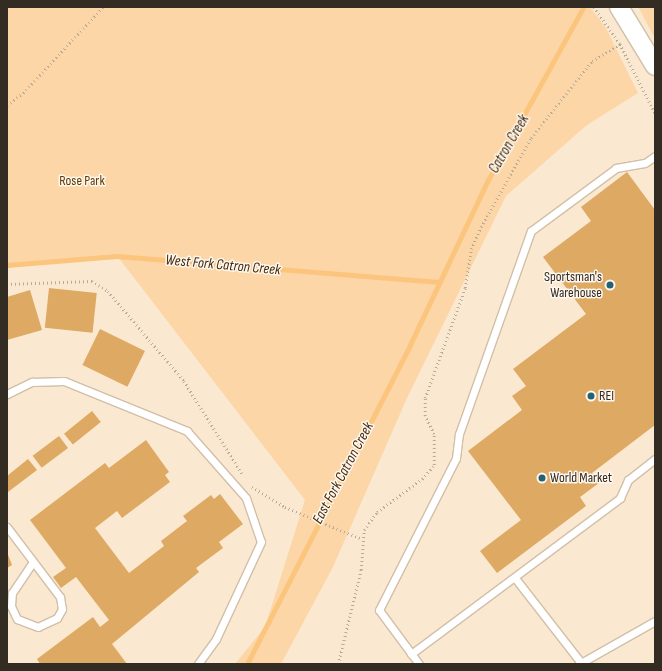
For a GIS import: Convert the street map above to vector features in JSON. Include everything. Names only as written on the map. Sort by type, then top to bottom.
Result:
[{"type":"street","points":[[619,7],[655,66]]},
{"type":"lane","points":[[419,664],[379,610],[456,458],[459,434],[531,231],[616,168],[645,163],[655,156]]},
{"type":"lane","points":[[7,394],[32,382],[64,381],[187,431],[246,498],[261,542],[216,639],[198,664]]},
{"type":"lane","points":[[411,654],[515,578],[620,498],[628,480],[655,459]]},
{"type":"lane","points":[[7,526],[60,597],[62,609],[57,618],[38,627],[17,619],[11,606],[12,593],[33,562]]},
{"type":"lane","points":[[515,578],[580,664],[655,621]]},
{"type":"path","points":[[7,105],[23,93],[102,7]]},
{"type":"path","points":[[594,7],[620,44],[655,113]]},
{"type":"path","points":[[338,664],[361,570],[362,539],[364,530],[377,512],[422,479],[434,465],[434,434],[425,416],[425,398],[465,288],[471,249],[481,227],[531,138],[592,61],[620,44]]},
{"type":"path","points":[[7,284],[92,281],[108,291],[184,381],[232,461],[251,486],[285,507],[311,515],[362,539]]},
{"type":"green space","name":"Rose Park","points":[[7,7],[590,7],[606,28],[638,93],[587,125],[506,196],[407,398],[333,567],[281,664],[235,664],[265,627],[305,500],[118,257],[97,256],[7,268]]},
{"type":"green space","points":[[638,7],[655,7],[655,39],[641,12]]},
{"type":"building","points":[[627,172],[655,210],[655,425],[592,473],[599,483],[580,497],[586,506],[497,573],[480,551],[521,520],[468,451],[522,410],[512,396],[526,386],[513,369],[586,314],[543,257],[591,221],[581,207]]},
{"type":"building","points":[[49,288],[97,293],[93,333],[45,328]]},
{"type":"building","points":[[30,290],[42,330],[7,340],[7,297]]},
{"type":"building","points":[[100,329],[145,351],[127,387],[82,365]]},
{"type":"building","points":[[92,411],[101,422],[73,445],[64,434]]},
{"type":"building","points":[[59,436],[68,448],[42,468],[33,456]]},
{"type":"building","points":[[146,440],[169,472],[165,475],[170,482],[122,518],[117,511],[95,528],[129,573],[164,546],[161,541],[187,521],[183,516],[211,495],[214,499],[220,494],[243,524],[219,542],[223,548],[196,568],[199,572],[112,644],[127,664],[40,664],[37,659],[93,617],[100,627],[109,620],[76,577],[61,588],[53,577],[66,568],[30,520],[105,463],[109,468]]},
{"type":"building","points":[[28,459],[37,470],[8,492],[7,476]]},
{"type":"building","points":[[7,552],[12,565],[7,568]]},
{"type":"waterway","name":"East Fork Catron Creek","points":[[247,664],[409,347],[488,180],[583,8]]},
{"type":"waterway","name":"West Fork Catron Creek","points":[[7,265],[117,256],[439,282]]},
{"type":"place","name":"Sportsman's Warehouse","points":[[610,285]]},
{"type":"place","name":"REI","points":[[591,396]]},
{"type":"place","name":"World Market","points":[[542,478]]},
{"type":"water label","name":"Catron Creek","points":[[509,144]]}]
